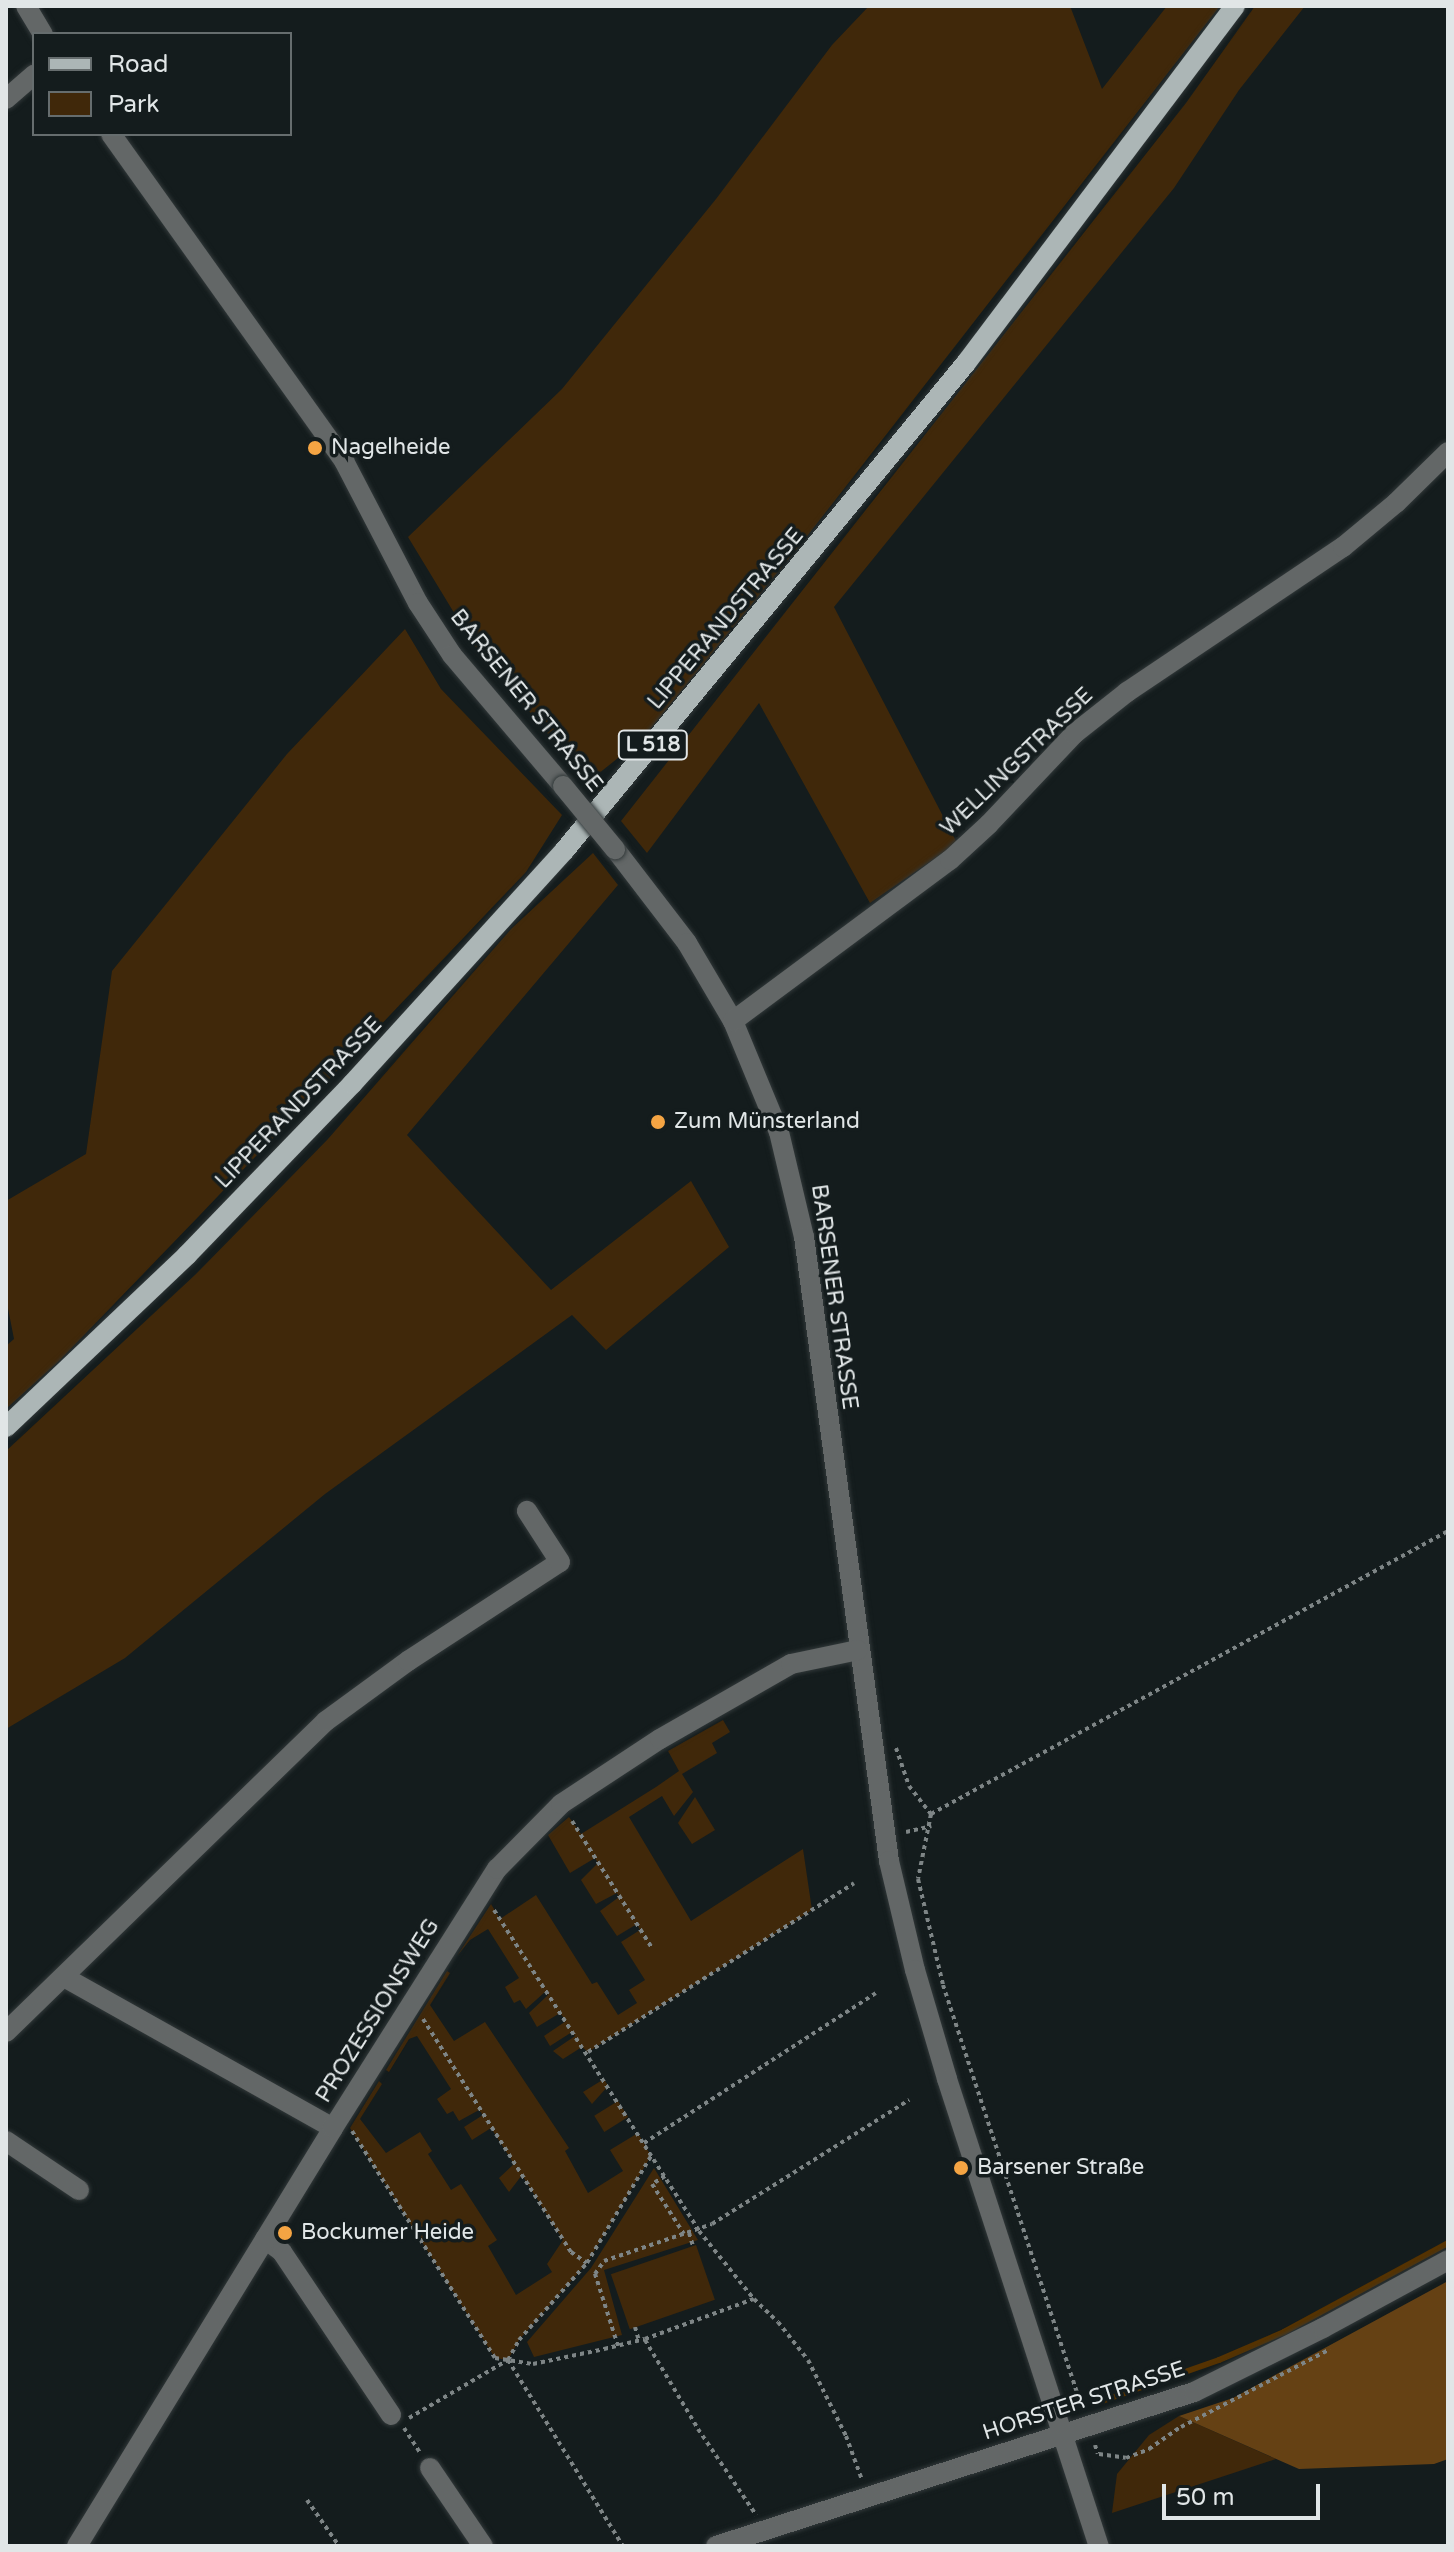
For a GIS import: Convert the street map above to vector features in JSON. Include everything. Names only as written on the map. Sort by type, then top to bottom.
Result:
[{"type":"main road","name":"LIPPERANDSTRASSE","points":[[6,1427],[187,1255],[352,1084],[564,851],[966,363],[1235,6]]},
{"type":"street","points":[[26,6],[42,32]]},
{"type":"street","points":[[6,99],[32,77]]},
{"type":"street","name":"BARSENER STRASSE","points":[[112,136],[344,461],[418,603],[452,655],[615,849],[687,943],[733,1021],[779,1132],[804,1237],[885,1837],[915,1970],[947,2079],[1099,2546]]},
{"type":"street","name":"WELLINGSTRASSE","points":[[733,1021],[950,860],[981,832],[1074,734],[1127,692],[1343,547],[1396,503],[1448,452]]},
{"type":"street","points":[[6,2032],[326,1721],[408,1661],[560,1562],[527,1511]]},
{"type":"street","name":"PROZESSIONSWEG","points":[[77,2546],[478,1896],[515,1849],[561,1804],[634,1755],[774,1672],[808,1658],[858,1650]]},
{"type":"street","points":[[64,1977],[335,2124]]},
{"type":"street","points":[[6,2141],[79,2190]]},
{"type":"street","points":[[265,2239],[282,2252],[391,2415]]},
{"type":"street","name":"HORSTER STRASSE","points":[[716,2546],[1171,2401],[1221,2381],[1448,2260]]},
{"type":"street","points":[[430,2468],[483,2546]]},
{"type":"path","points":[[931,1814],[1448,1531]]},
{"type":"path","points":[[561,1804],[652,1948]]},
{"type":"path","points":[[885,1837],[931,1826]]},
{"type":"path","points":[[920,1864],[918,1879],[943,1985],[1088,2426]]},
{"type":"path","points":[[588,2052],[854,1883]]},
{"type":"path","points":[[478,1896],[491,1904],[588,2052],[699,2231],[808,2360],[846,2436],[868,2496]]},
{"type":"path","points":[[644,2143],[876,1993]]},
{"type":"path","points":[[408,2009],[423,2019],[571,2252],[587,2263]]},
{"type":"path","points":[[618,2346],[595,2274],[604,2261],[699,2231],[909,2100]]},
{"type":"path","points":[[335,2124],[350,2128],[495,2358],[533,2364],[618,2346],[754,2299]]},
{"type":"path","points":[[430,2468],[400,2423],[508,2360],[519,2340],[587,2263],[651,2156]]},
{"type":"path","points":[[665,2176],[652,2184],[693,2246]]},
{"type":"path","points":[[635,2327],[766,2530]]},
{"type":"path","points":[[508,2360],[623,2546]]},
{"type":"path","points":[[307,2500],[339,2546]]},
{"type":"green space","points":[[869,6],[1070,6],[1102,89],[1167,6],[1220,6],[808,535],[643,738],[588,782],[473,644],[408,537],[562,389],[716,199],[832,45]]},
{"type":"green space","points":[[1255,6],[1305,6],[1239,90],[1174,188],[834,607],[957,843],[870,903],[759,703],[647,853],[621,821],[1186,103]]},
{"type":"green space","points":[[405,629],[441,689],[562,815],[526,872],[60,1360],[6,1409],[6,1346],[14,1339],[6,1298],[6,1201],[86,1154],[112,971],[287,754]]},
{"type":"green space","points":[[593,853],[618,885],[407,1135],[551,1290],[691,1181],[729,1247],[606,1350],[572,1315],[325,1494],[125,1658],[6,1729],[6,1451],[196,1274],[328,1139],[511,929]]},
{"type":"green space","points":[[723,1720],[730,1732],[712,1743],[717,1753],[682,1774],[693,1792],[674,1816],[662,1796],[629,1817],[691,1921],[803,1849],[812,1910],[588,2052],[582,2047],[563,2059],[553,2051],[575,2036],[572,2032],[550,2046],[544,2036],[566,2021],[560,2013],[537,2027],[529,2013],[548,1995],[546,1991],[526,2009],[520,2000],[514,2003],[505,1987],[519,1978],[488,1929],[470,1940],[457,1956],[491,1904],[500,1919],[536,1895],[592,1984],[597,1982],[618,2015],[637,2003],[629,1990],[645,1980],[621,1942],[640,1930],[637,1924],[617,1936],[600,1911],[619,1897],[617,1893],[596,1904],[581,1880],[598,1863],[595,1858],[570,1873],[548,1835],[569,1817],[581,1834],[656,1787],[679,1771],[668,1751]]},
{"type":"green space","points":[[695,1797],[715,1830],[692,1844],[678,1823]]},
{"type":"green space","points":[[447,1971],[450,1973],[430,2005],[454,2041],[485,2022],[569,2148],[565,2151],[588,2193],[623,2171],[610,2150],[638,2133],[651,2156],[587,2263],[519,2340],[508,2360],[495,2358],[350,2128],[379,2081],[382,2084],[360,2119],[386,2153],[420,2132],[432,2151],[428,2154],[451,2190],[461,2184],[497,2240],[488,2246],[516,2295],[552,2272],[547,2264],[563,2240],[522,2175],[509,2192],[499,2178],[514,2164],[491,2128],[472,2140],[464,2127],[483,2115],[479,2110],[459,2121],[453,2111],[447,2114],[437,2099],[451,2089],[417,2036],[409,2039],[389,2072],[386,2070]]},
{"type":"green space","points":[[604,2079],[608,2086],[592,2104],[583,2092]]},
{"type":"green space","points":[[618,2101],[628,2117],[604,2132],[594,2116]]},
{"type":"green space","points":[[654,2168],[698,2240],[604,2270],[622,2335],[534,2357],[527,2342],[591,2268]]},
{"type":"green space","points":[[696,2245],[715,2300],[630,2329],[611,2274]]},
{"type":"green space","points":[[1179,2416],[1276,2459],[1112,2513],[1117,2474],[1149,2435]]},
{"type":"shaded area","points":[[1448,2281],[1448,2459],[1434,2464],[1299,2469],[1179,2416],[1233,2398]]},
{"type":"waterway","points":[[1102,2401],[1219,2360],[1284,2332],[1448,2243]]},
{"type":"place","name":"Nagelheide","points":[[315,448]]},
{"type":"place","name":"Zum Münsterland","points":[[658,1122]]},
{"type":"place","name":"Barsener Straße","points":[[961,2168]]},
{"type":"place","name":"Bockumer Heide","points":[[285,2233]]}]
